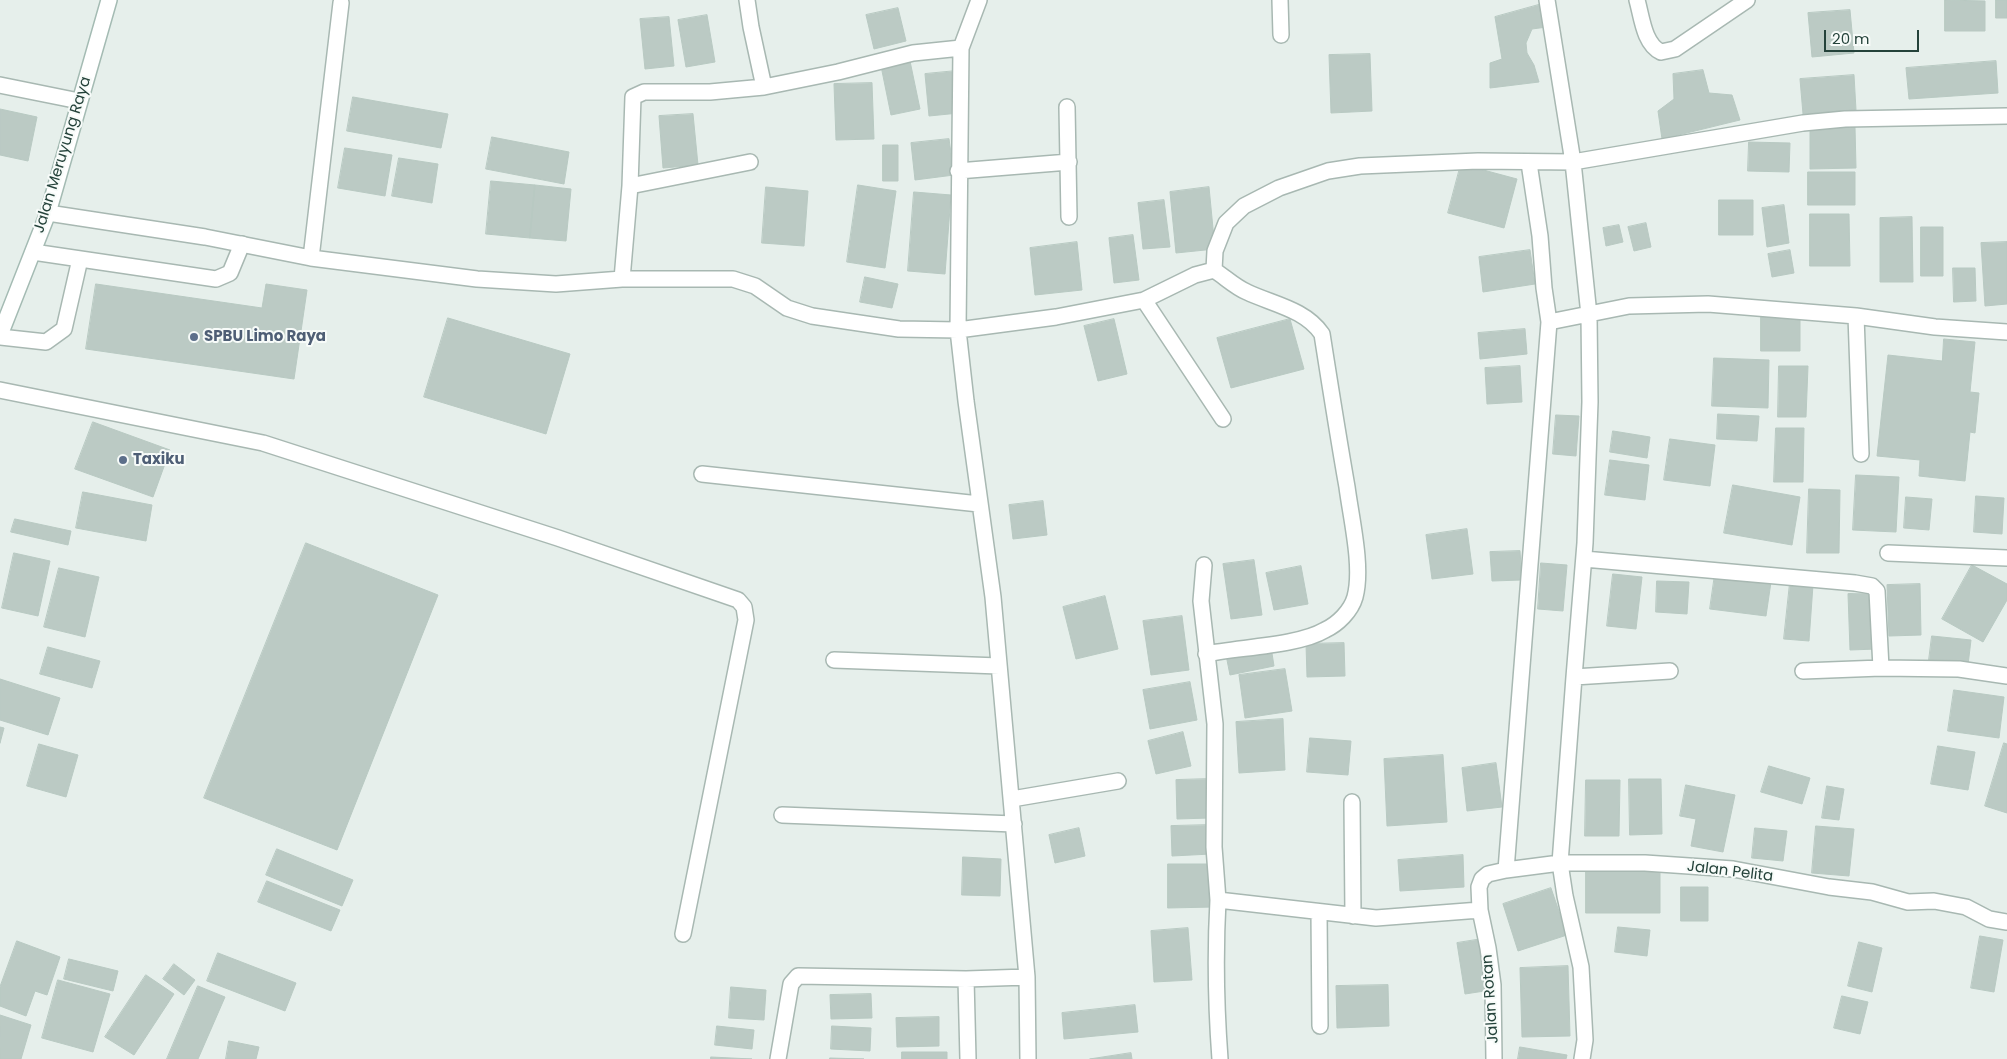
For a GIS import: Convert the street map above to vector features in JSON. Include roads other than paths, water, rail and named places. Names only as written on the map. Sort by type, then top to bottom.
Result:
[{"type":"street","name":"Jalan Meruyung Raya","points":[[0,336],[48,213],[109,0]]},
{"type":"street","points":[[747,0],[750,27],[764,88]]},
{"type":"street","points":[[979,0],[960,48],[958,330],[979,504],[987,549],[1012,799],[1027,977],[1028,1059]]},
{"type":"street","points":[[1280,0],[1281,35]]},
{"type":"street","points":[[1547,0],[1573,162],[1588,315],[1590,402],[1584,559],[1560,863],[1565,896],[1581,967],[1585,1040],[1582,1059]]},
{"type":"street","points":[[1637,0],[1649,42],[1654,49],[1661,52],[1675,49],[1747,0]]},
{"type":"street","points":[[311,258],[341,3]]},
{"type":"street","points":[[622,278],[630,186],[632,101],[637,94],[644,92],[710,92],[764,88],[913,53],[960,48]]},
{"type":"street","points":[[0,85],[79,101]]},
{"type":"street","points":[[1067,107],[1070,217]]},
{"type":"street","points":[[1214,270],[1215,251],[1226,223],[1244,206],[1297,181],[1328,171],[1360,166],[1478,161],[1573,162],[1803,123],[1845,119],[2007,116]]},
{"type":"street","points":[[630,186],[750,162]]},
{"type":"street","points":[[958,171],[1070,162]]},
{"type":"street","points":[[1506,870],[1549,322],[1540,236],[1529,163]]},
{"type":"street","points":[[48,213],[205,237],[311,258],[486,279],[556,284],[622,278],[733,279],[755,286],[787,308],[812,316],[899,329],[958,330],[1056,317],[1144,300],[1195,275],[1214,270]]},
{"type":"street","points":[[33,252],[216,278],[230,273],[242,244]]},
{"type":"street","points":[[0,336],[46,342],[64,329],[80,259]]},
{"type":"street","points":[[1206,654],[1296,640],[1325,631],[1348,610],[1354,598],[1357,583],[1356,543],[1322,334],[1310,320],[1240,289],[1214,270]]},
{"type":"street","points":[[1144,300],[1224,419]]},
{"type":"street","points":[[1549,322],[1629,306],[1708,304],[1856,316],[1935,327],[2007,332]]},
{"type":"street","points":[[1856,316],[1861,454]]},
{"type":"street","points":[[0,390],[263,444],[567,541],[738,600],[744,607],[746,620],[684,934]]},
{"type":"street","points":[[702,474],[979,504]]},
{"type":"street","points":[[1888,553],[2007,558]]},
{"type":"street","points":[[1584,559],[1872,586],[1877,591],[1881,668]]},
{"type":"street","points":[[1204,565],[1202,600],[1205,619],[1206,654],[1215,724],[1214,847],[1218,900],[1216,1002],[1220,1059]]},
{"type":"street","points":[[834,660],[999,666]]},
{"type":"street","points":[[1803,671],[1881,668],[1959,669],[2007,676]]},
{"type":"street","points":[[1574,677],[1670,671]]},
{"type":"street","points":[[1012,799],[1118,781]]},
{"type":"street","points":[[1352,802],[1353,916]]},
{"type":"street","points":[[782,815],[1014,824]]},
{"type":"street","name":"Jalan Pelita","points":[[1480,910],[1478,887],[1482,879],[1488,874],[1560,863],[1645,863],[1733,869],[1830,887],[1872,892],[1908,902],[1934,901],[1966,907],[1989,919],[2007,922]]},
{"type":"street","points":[[1218,900],[1376,918],[1480,910]]},
{"type":"street","name":"Jalan Rotan","points":[[1480,910],[1493,985],[1494,1059]]},
{"type":"street","points":[[1319,912],[1320,1026]]},
{"type":"street","points":[[778,1059],[791,984],[798,976],[966,979],[1027,977]]},
{"type":"street","points":[[966,979],[968,1059]]},
{"type":"place","name":"SPBU Limo Raya","points":[[194,337]]},
{"type":"place","name":"Taxiku","points":[[123,460]]}]
